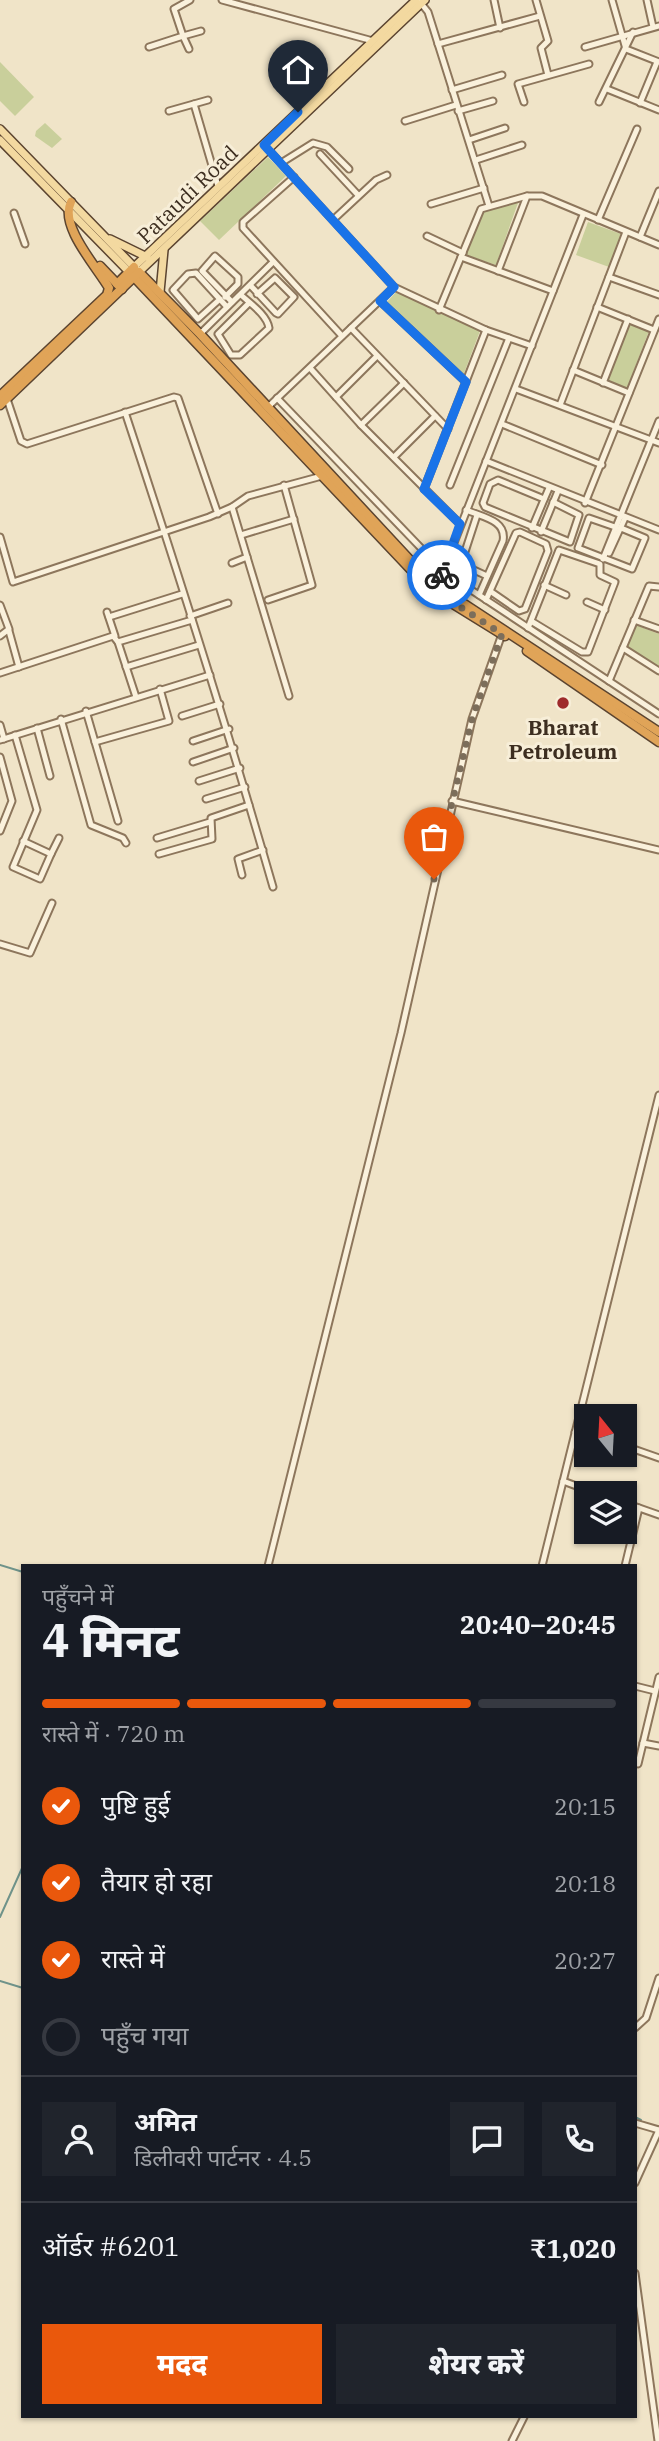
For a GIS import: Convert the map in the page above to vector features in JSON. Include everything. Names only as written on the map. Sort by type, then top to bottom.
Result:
[{"type":"highway","points":[[2,400],[107,295],[109,288],[74,235],[69,205]]},
{"type":"highway","points":[[93,261],[120,286]]},
{"type":"highway","points":[[2,400],[134,272]]},
{"type":"highway","points":[[134,272],[160,292],[200,334],[324,476],[381,532]]},
{"type":"highway","points":[[134,272],[436,588],[659,742]]},
{"type":"highway","points":[[436,588],[659,732]]},
{"type":"main road","points":[[134,272],[164,249],[266,147],[421,1]]},
{"type":"main road","points":[[0,129],[134,272]]},
{"type":"main road","points":[[0,140],[104,235],[134,272]]},
{"type":"main road","name":"Pataudi Road","points":[[134,272],[218,186],[266,147]]},
{"type":"main road","points":[[104,235],[147,257]]},
{"type":"main road","points":[[160,292],[164,249]]},
{"type":"street","points":[[189,49],[173,11],[190,0]]},
{"type":"street","points":[[221,0],[376,42]]},
{"type":"street","points":[[494,0],[500,28]]},
{"type":"street","points":[[536,0],[548,41],[541,48],[548,75]]},
{"type":"street","points":[[612,0],[626,49]]},
{"type":"street","points":[[585,47],[656,26],[647,0]]},
{"type":"street","points":[[421,1],[428,12],[439,44],[489,206]]},
{"type":"street","points":[[439,44],[540,16]]},
{"type":"street","points":[[149,47],[201,30]]},
{"type":"street","points":[[599,102],[633,32]]},
{"type":"street","points":[[626,49],[658,62],[640,103]]},
{"type":"street","points":[[524,102],[518,84],[589,64]]},
{"type":"street","points":[[452,90],[502,75]]},
{"type":"street","points":[[607,89],[659,110]]},
{"type":"street","points":[[169,111],[208,100]]},
{"type":"street","points":[[405,121],[493,101]]},
{"type":"street","points":[[194,104],[218,186]]},
{"type":"street","points":[[468,140],[505,128]]},
{"type":"street","points":[[598,220],[637,129]]},
{"type":"street","points":[[281,163],[313,143],[327,147],[349,169]]},
{"type":"street","points":[[476,160],[522,145]]},
{"type":"street","points":[[266,147],[394,287],[439,310],[532,346]]},
{"type":"street","points":[[320,154],[358,195]]},
{"type":"street","points":[[334,219],[358,195],[387,175]]},
{"type":"street","points":[[294,177],[243,222],[246,234],[342,336]]},
{"type":"street","points":[[431,204],[484,188]]},
{"type":"street","points":[[640,237],[659,191]]},
{"type":"street","points":[[498,271],[527,196]]},
{"type":"street","points":[[439,310],[481,209],[489,206],[527,196],[542,196],[659,244]]},
{"type":"street","points":[[14,213],[25,244]]},
{"type":"street","points":[[436,588],[583,215]]},
{"type":"street","points":[[560,405],[626,232]]},
{"type":"street","points":[[428,236],[498,271],[554,291]]},
{"type":"street","points":[[222,298],[202,271],[215,256],[238,277],[238,284],[222,298],[198,319],[173,290],[188,274],[197,273],[222,298],[230,305]]},
{"type":"street","points":[[200,334],[272,263]]},
{"type":"street","points":[[609,277],[659,295]]},
{"type":"street","points":[[251,286],[257,294],[278,314],[294,298],[275,278],[257,294]]},
{"type":"street","points":[[265,410],[394,287]]},
{"type":"street","points":[[241,295],[267,320],[270,328],[240,355],[231,355],[218,334],[249,303]]},
{"type":"street","points":[[380,301],[466,382]]},
{"type":"street","points":[[597,307],[654,330]]},
{"type":"street","points":[[603,383],[628,319]]},
{"type":"street","points":[[585,503],[659,319]]},
{"type":"street","points":[[351,328],[448,429]]},
{"type":"street","points":[[424,489],[486,330]]},
{"type":"street","points":[[450,485],[509,338]]},
{"type":"street","points":[[336,397],[376,357]]},
{"type":"street","points":[[310,368],[361,425],[460,524]]},
{"type":"street","points":[[573,370],[629,393]]},
{"type":"street","points":[[361,425],[404,383]]},
{"type":"street","points":[[516,389],[659,443]]},
{"type":"street","points":[[2,400],[21,442],[27,444],[174,397],[181,401],[218,513]]},
{"type":"street","points":[[277,398],[444,572],[659,714]]},
{"type":"street","points":[[125,412],[182,594],[229,729],[273,887]]},
{"type":"street","points":[[394,457],[435,416]]},
{"type":"street","points":[[604,559],[659,421]]},
{"type":"street","points":[[502,424],[602,465]]},
{"type":"street","points":[[486,461],[585,503],[659,530]]},
{"type":"street","points":[[0,537],[13,582],[232,508],[248,496],[324,476]]},
{"type":"street","points":[[544,499],[498,480],[490,484],[483,503],[485,507],[566,542],[572,538],[579,515],[554,502]]},
{"type":"street","points":[[268,600],[313,585],[284,485]]},
{"type":"street","points":[[532,528],[549,488]]},
{"type":"street","points":[[541,532],[558,491]]},
{"type":"street","points":[[232,508],[289,696]]},
{"type":"street","points":[[466,510],[503,528],[503,541],[479,595]]},
{"type":"street","points":[[477,515],[461,564],[487,576]]},
{"type":"street","points":[[591,518],[618,528],[645,538],[634,568],[629,569],[578,548],[587,520],[591,518]]},
{"type":"street","points":[[242,535],[294,519]]},
{"type":"street","points":[[486,600],[490,591],[516,533],[520,532],[546,544],[548,551],[525,609],[519,611],[490,591]]},
{"type":"street","points":[[528,628],[558,551],[566,550],[600,564],[601,576],[615,582],[586,653],[531,621]]},
{"type":"street","points":[[232,563],[247,557]]},
{"type":"street","points":[[544,585],[566,595]]},
{"type":"street","points":[[609,681],[649,586],[659,587]]},
{"type":"street","points":[[136,697],[108,615],[182,594]]},
{"type":"street","points":[[586,602],[605,610]]},
{"type":"street","points":[[0,673],[191,618],[228,603]]},
{"type":"street","points":[[0,605],[19,667]]},
{"type":"street","points":[[635,620],[659,629]]},
{"type":"street","points":[[0,636],[9,631]]},
{"type":"street","points":[[268,1564],[401,1033],[472,719],[502,634]]},
{"type":"street","points":[[126,667],[199,645]]},
{"type":"street","points":[[623,648],[659,671]]},
{"type":"street","points":[[0,725],[2,739],[210,675]]},
{"type":"street","points":[[95,742],[168,722],[160,689]]},
{"type":"street","points":[[182,716],[220,704]]},
{"type":"street","points":[[86,711],[118,821]]},
{"type":"street","points":[[61,719],[91,825],[123,838],[126,843]]},
{"type":"street","points":[[37,728],[50,776]]},
{"type":"street","points":[[192,741],[229,729]]},
{"type":"street","points":[[15,735],[37,810],[13,867],[37,879],[58,838]]},
{"type":"street","points":[[193,762],[234,748]]},
{"type":"street","points":[[0,757],[12,801],[0,830]]},
{"type":"street","points":[[199,781],[240,768]]},
{"type":"street","points":[[206,799],[245,787]]},
{"type":"street","points":[[452,801],[659,850]]},
{"type":"street","points":[[157,838],[210,822],[211,818],[249,805]]},
{"type":"street","points":[[159,854],[214,838],[210,822]]},
{"type":"street","points":[[23,841],[51,854]]},
{"type":"street","points":[[242,875],[238,859],[262,850]]},
{"type":"street","points":[[0,944],[30,953],[52,903]]},
{"type":"street","points":[[582,1404],[659,1095]]},
{"type":"street","points":[[542,1564],[574,1436]]},
{"type":"street","points":[[637,1451],[659,1458]]},
{"type":"street","points":[[563,1481],[574,1485]]},
{"type":"street","points":[[625,1564],[639,1508],[659,1515]]},
{"type":"street","points":[[638,1764],[659,1677]]},
{"type":"street","points":[[637,1686],[655,1691]]},
{"type":"street","points":[[643,1743],[659,1746]]},
{"type":"street","points":[[637,2026],[646,2018],[659,1978]]},
{"type":"street","points":[[637,2124],[659,2130],[637,2179]]},
{"type":"street","points":[[637,2287],[659,2441]]},
{"type":"street","points":[[512,2441],[524,2418]]},
{"type":"green space","points":[[0,62],[34,97],[15,116],[0,101]]},
{"type":"green space","points":[[45,123],[62,139],[52,148],[35,136],[36,131]]},
{"type":"green space","points":[[268,157],[286,176],[219,240],[200,221]]},
{"type":"green space","points":[[519,200],[496,265],[466,255],[483,212]]},
{"type":"green space","points":[[588,222],[621,234],[609,267],[576,255]]},
{"type":"green space","points":[[397,291],[480,331],[463,376],[387,302]]},
{"type":"green space","points":[[630,324],[649,331],[627,388],[608,380]]},
{"type":"green space","points":[[636,625],[659,634],[659,667],[627,647]]},
{"type":"waterway","points":[[0,1565],[21,1571]]},
{"type":"waterway","points":[[0,1917],[21,1870]]},
{"type":"waterway","points":[[0,1981],[21,1987]]},
{"type":"waterway","points":[[637,2118],[641,2120]]},
{"type":"way so far","points":[[434,879],[472,719],[490,660],[502,634],[481,623],[434,590],[442,575]]},
{"type":"place","name":"Bharat Petroleum","points":[[563,703]]},
{"type":"route","points":[[298,112],[264,145],[394,287],[380,301],[466,382],[424,489],[460,524],[442,575]]}]
